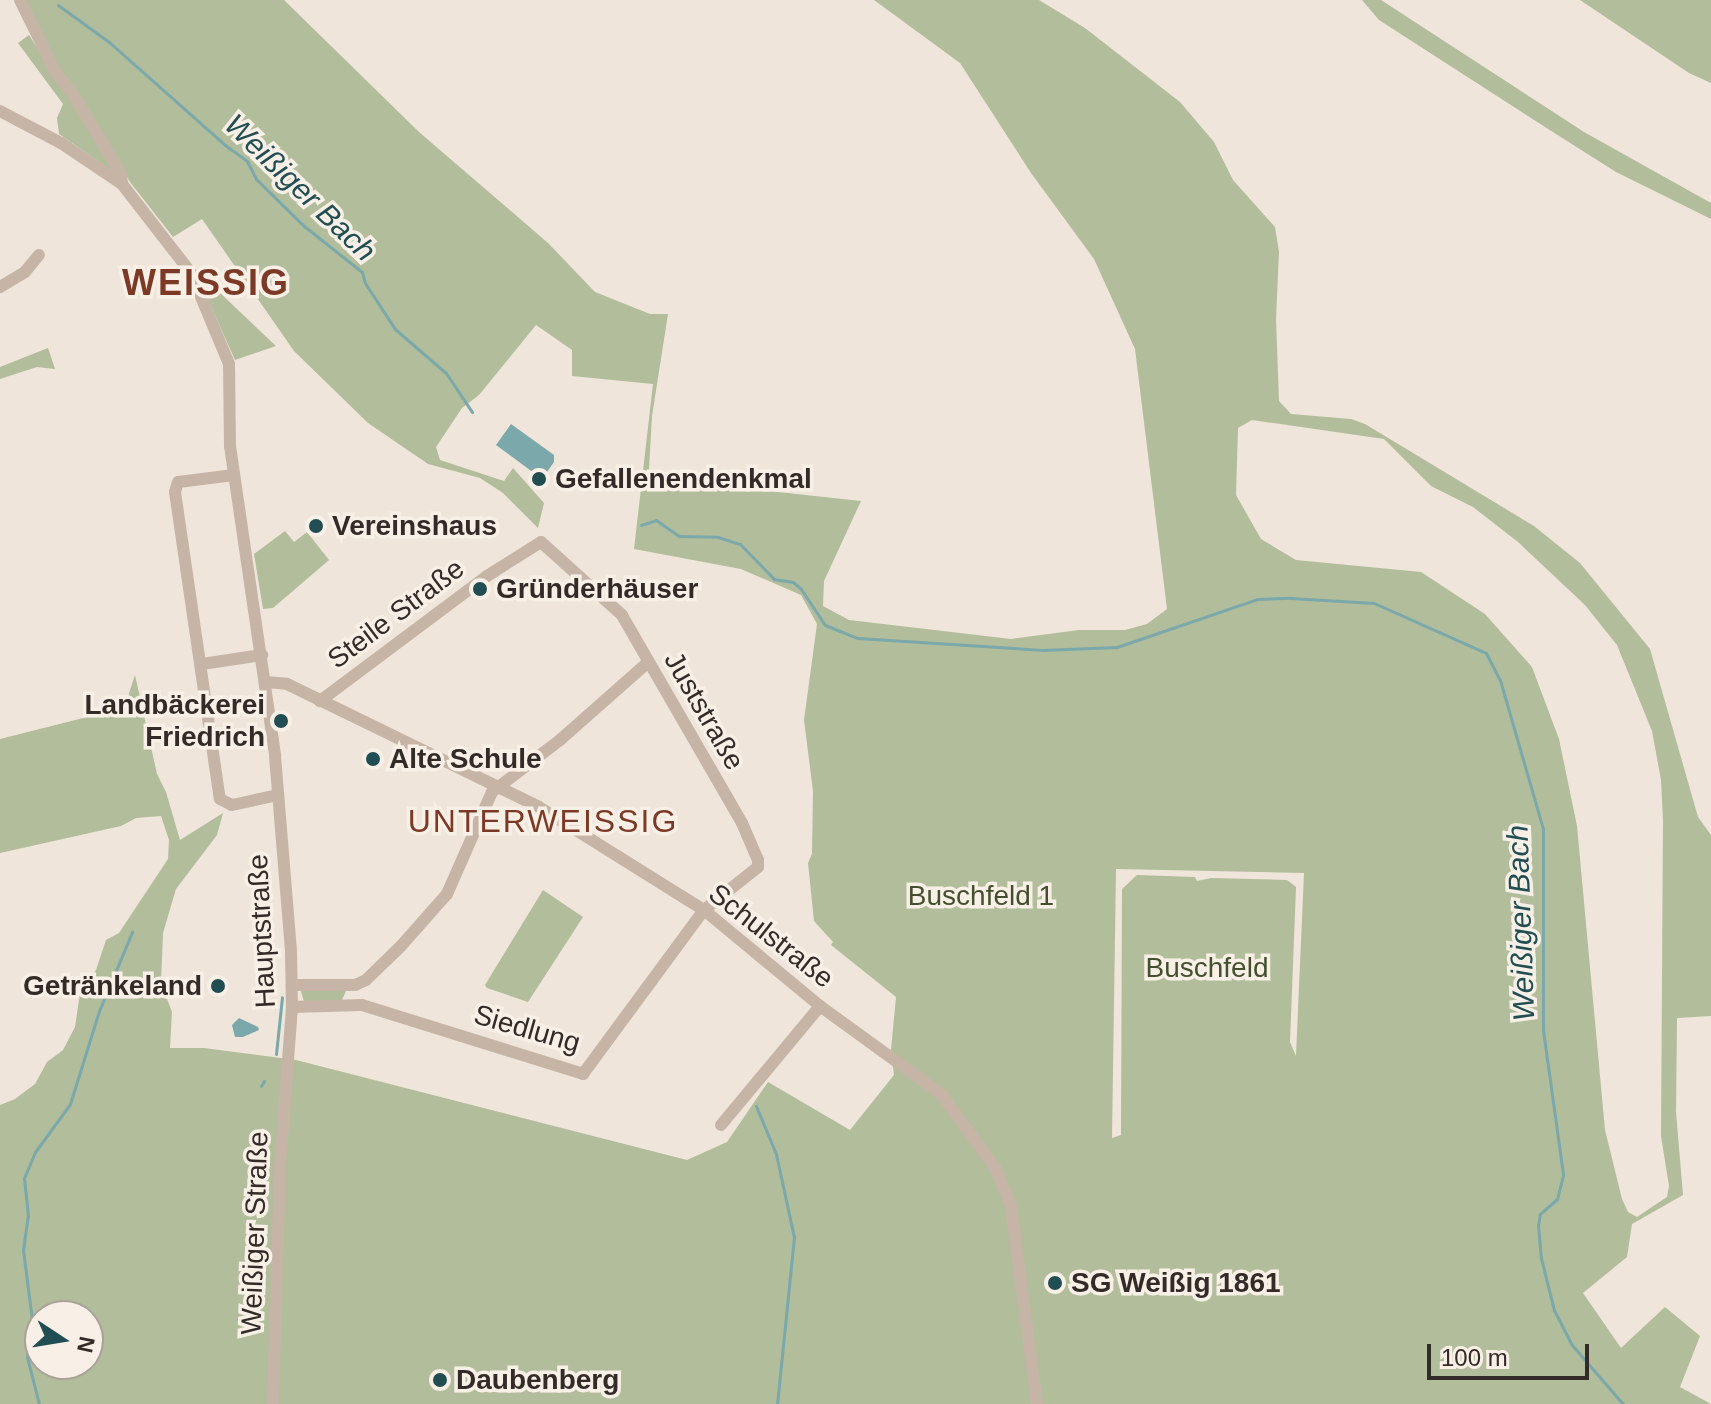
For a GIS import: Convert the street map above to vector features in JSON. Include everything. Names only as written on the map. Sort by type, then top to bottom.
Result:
[{"type":"street","points":[[20,0],[55,71],[73,94],[121,174],[122,184]]},
{"type":"street","name":"Hauptstraße","points":[[0,111],[61,143],[122,184],[191,273],[229,364],[234,475],[266,682],[278,795],[292,985],[288,1064]]},
{"type":"street","points":[[0,287],[25,272],[39,255]]},
{"type":"street","points":[[234,475],[178,482],[174,487],[220,799],[232,805],[278,795]]},
{"type":"street","name":"Juststraße","points":[[541,542],[613,603],[742,823],[758,860],[754,874],[704,910]]},
{"type":"street","name":"Steile Straße","points":[[320,701],[487,576],[541,542]]},
{"type":"street","points":[[202,664],[262,655]]},
{"type":"street","points":[[292,985],[355,985],[366,980],[438,906],[455,879],[492,792],[647,663]]},
{"type":"street","name":"Schulstraße","points":[[266,682],[287,684],[539,807],[704,910],[820,1006],[941,1094],[996,1169],[1015,1227],[1037,1404]]},
{"type":"street","name":"Siedlung","points":[[292,1007],[355,1003],[583,1074],[704,910]]},
{"type":"street","points":[[355,985],[355,1003]]},
{"type":"street","points":[[721,1125],[820,1006]]},
{"type":"street","name":"Weißiger Straße","points":[[273,1404],[280,1167],[288,1064]]},
{"type":"green space","points":[[23,0],[284,0],[419,132],[548,243],[595,292],[650,314],[668,314],[652,416],[649,469],[657,485],[672,489],[751,489],[861,501],[824,581],[823,606],[849,620],[1011,639],[1079,630],[1125,630],[1147,624],[1167,609],[1135,349],[1094,259],[1031,173],[960,63],[874,0],[1039,0],[1085,28],[1180,102],[1214,142],[1233,180],[1275,227],[1279,252],[1276,319],[1279,401],[1291,414],[1351,419],[1365,424],[1534,526],[1580,563],[1650,649],[1698,817],[1711,835],[1711,1016],[1677,1018],[1676,1112],[1683,1195],[1632,1224],[1627,1257],[1583,1293],[1621,1348],[1665,1307],[1700,1336],[1680,1387],[1711,1404],[0,1404],[0,1105],[15,1099],[35,1084],[47,1062],[63,1050],[75,1027],[80,993],[96,970],[106,940],[119,933],[168,859],[169,840],[161,816],[136,818],[121,826],[0,853],[0,739],[123,708],[130,702],[129,693],[135,675],[157,774],[166,792],[180,840],[223,813],[217,835],[176,889],[163,933],[161,983],[172,1012],[170,1048],[204,1048],[296,1060],[687,1160],[727,1142],[768,1082],[850,1130],[894,1075],[891,1050],[896,997],[831,945],[833,942],[814,921],[808,863],[812,854],[813,791],[804,720],[817,624],[801,595],[741,569],[634,549],[653,384],[572,376],[572,350],[536,325],[479,395],[462,408],[436,447],[440,460],[504,481],[513,468],[544,503],[538,528],[503,493],[480,478],[428,464],[368,423],[294,351],[202,219],[173,237],[130,182],[55,61]],"holes":[[[1252,420],[1384,439],[1431,486],[1473,507],[1518,542],[1585,605],[1617,645],[1652,731],[1661,780],[1663,821],[1661,1136],[1669,1186],[1667,1197],[1637,1217],[1628,1212],[1622,1199],[1605,1130],[1577,826],[1559,739],[1532,667],[1485,614],[1421,572],[1296,560],[1261,539],[1236,495],[1238,428]],[[1116,869],[1304,873],[1296,1056],[1290,1042],[1296,887],[1287,880],[1211,878],[1197,881],[1195,877],[1137,875],[1122,889],[1121,1135],[1112,1138]]]},
{"type":"green space","points":[[1362,0],[1381,0],[1584,132],[1711,203],[1711,219],[1616,172],[1379,20]]},
{"type":"green space","points":[[1580,0],[1711,0],[1711,83],[1689,73]]},
{"type":"green space","points":[[29,35],[113,167],[111,170],[59,134],[57,118],[63,104],[18,43]]},
{"type":"green space","points":[[199,273],[276,346],[235,360],[197,275]]},
{"type":"green space","points":[[48,348],[55,369],[37,367],[0,379],[0,367]]},
{"type":"green space","points":[[285,531],[294,542],[307,532],[329,560],[273,608],[263,609],[254,554]]},
{"type":"green space","points":[[543,890],[583,917],[528,1002],[485,985]]},
{"type":"green space","points":[[301,991],[346,991],[342,1000],[304,1002]]},
{"type":"water","points":[[511,424],[554,455],[554,462],[542,479],[496,445]]},
{"type":"water","points":[[239,1018],[259,1030],[235,1037],[232,1025]]},
{"type":"waterway","name":"Weißiger Bach","points":[[58,5],[109,42],[247,161],[256,179],[304,226],[362,272],[365,283],[395,329],[446,373],[472,412]]},
{"type":"waterway","name":"Weißiger Bach","points":[[641,525],[656,520],[679,536],[718,537],[740,544],[774,579],[793,582],[801,589],[825,625],[858,638],[1042,650],[1117,647],[1257,599],[1291,598],[1374,603],[1486,653],[1500,680],[1543,829],[1543,1030],[1563,1175],[1557,1199],[1540,1214],[1541,1258],[1554,1310],[1572,1345],[1623,1404]]},
{"type":"waterway","points":[[39,1404],[27,1357],[32,1320],[23,1250],[28,1216],[24,1178],[35,1152],[70,1104],[99,1011],[132,932]]},
{"type":"waterway","points":[[276,1054],[282,997]]},
{"type":"waterway","points":[[261,1086],[264,1081]]},
{"type":"waterway","points":[[756,1106],[776,1154],[794,1237],[777,1404]]},
{"type":"place","name":"Gefallenendenkmal","points":[[539,479]]},
{"type":"place","name":"Vereinshaus","points":[[316,526]]},
{"type":"place","name":"Gründerhäuser","points":[[480,589]]},
{"type":"place","name":"Landbäckerei Friedrich","points":[[281,721]]},
{"type":"place","name":"Alte Schule","points":[[373,759]]},
{"type":"place","name":"Getränkeland","points":[[218,986]]},
{"type":"place","name":"SG Weißig 1861","points":[[1055,1283]]},
{"type":"place","name":"Daubenberg","points":[[440,1380]]},
{"type":"district","name":"WEISSIG","points":[[206,283]]},
{"type":"district","name":"UNTERWEISSIG","points":[[543,821]]},
{"type":"park label","name":"Buschfeld 1","points":[[981,896]]},
{"type":"park label","name":"Buschfeld","points":[[1207,968]]}]
